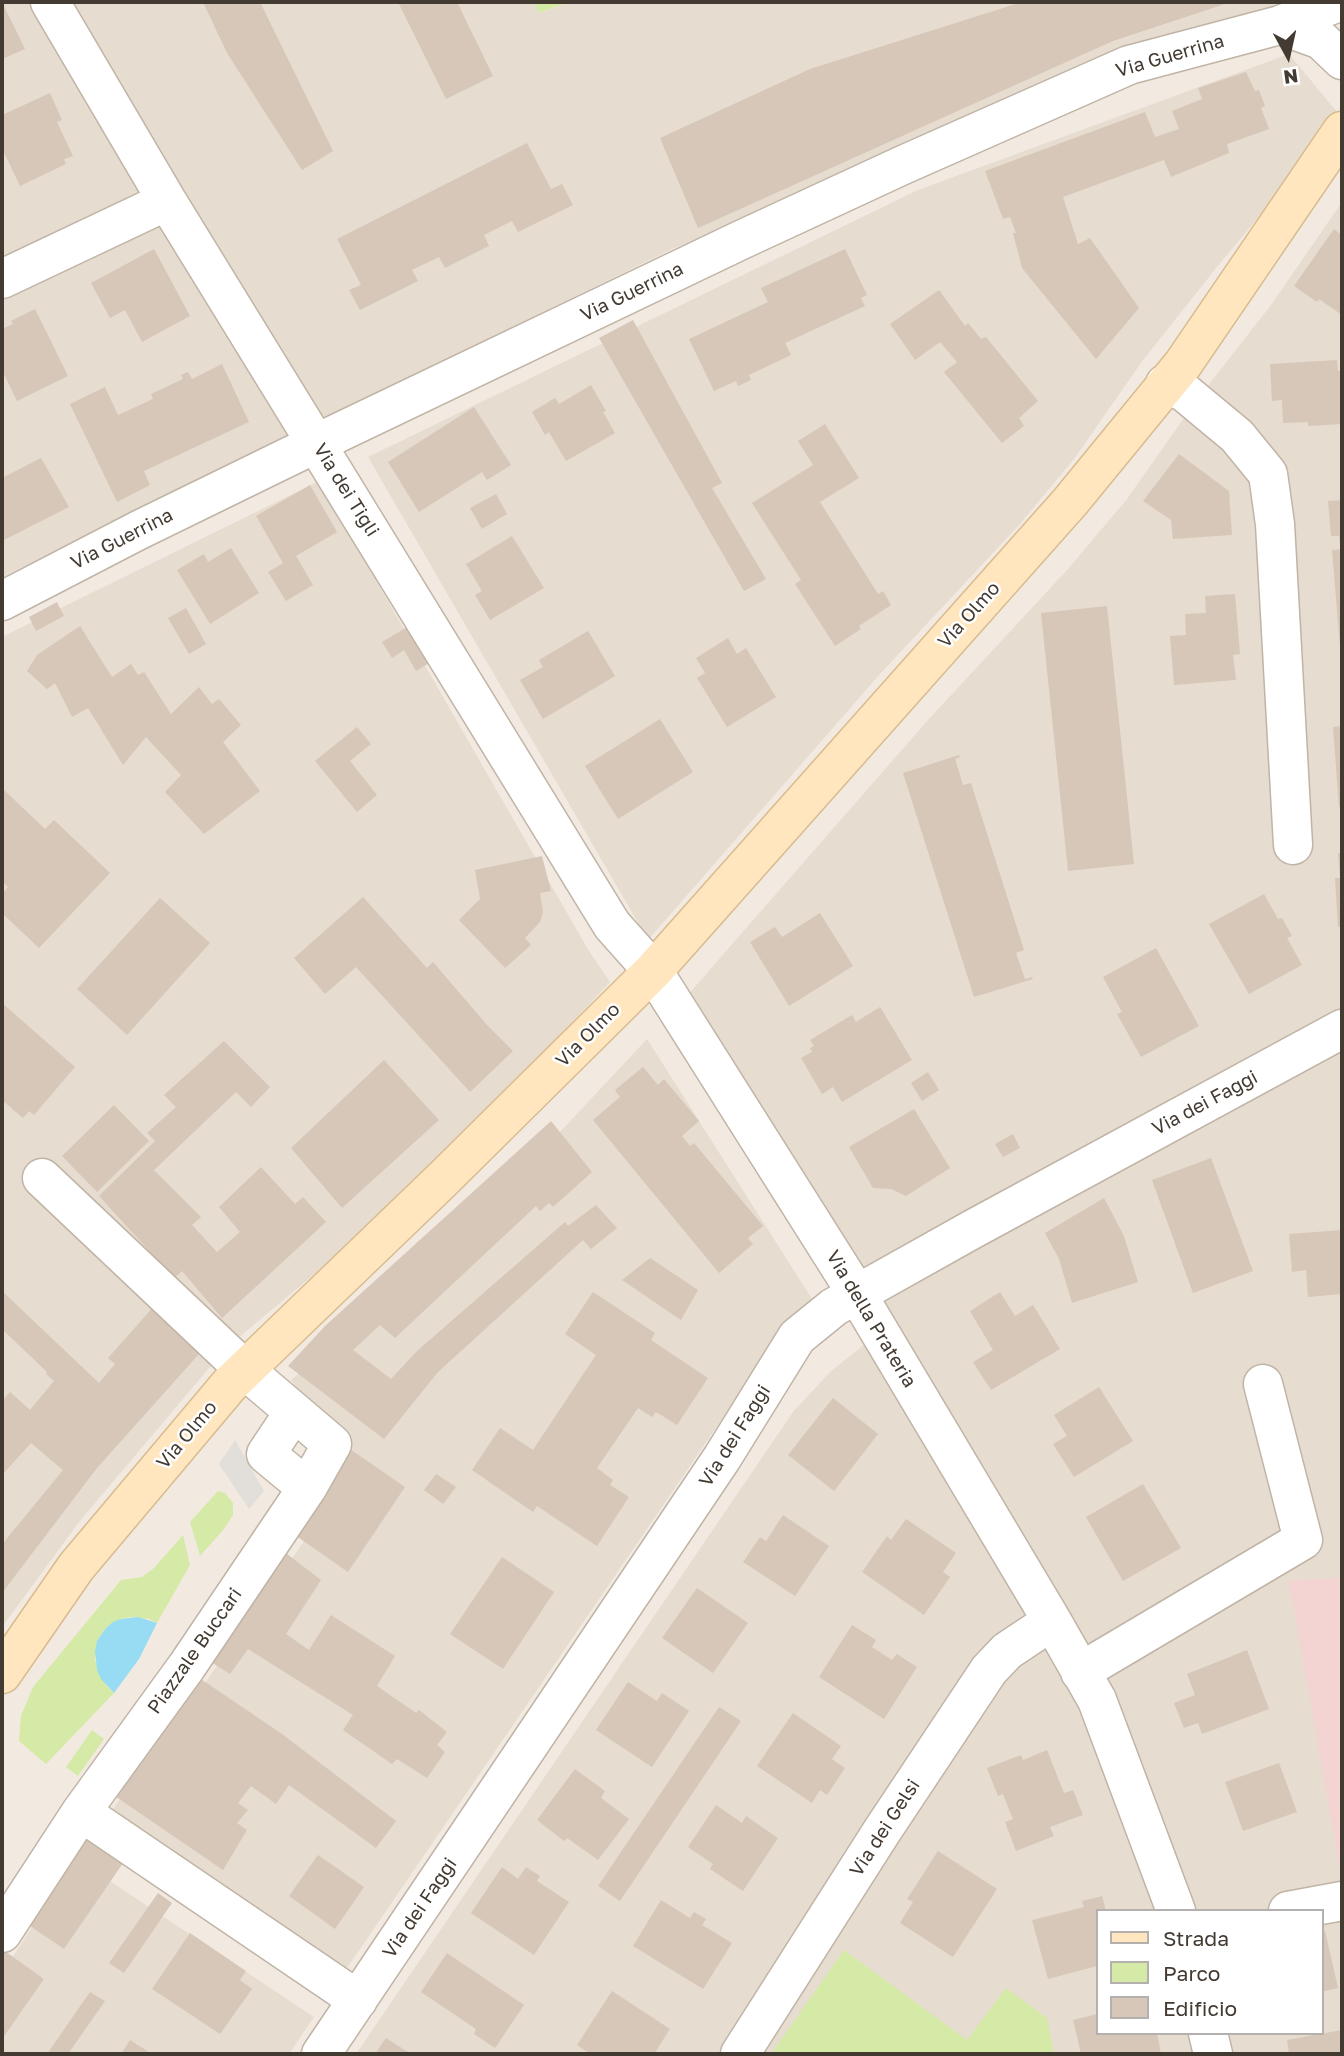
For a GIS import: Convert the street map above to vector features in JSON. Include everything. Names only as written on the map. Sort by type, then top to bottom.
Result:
[{"type":"street","name":"Via dei Tigli","points":[[50,2],[167,201],[612,925],[653,971]]},
{"type":"street","name":"Via Guerrina","points":[[2,601],[139,530],[740,240],[1129,65],[1280,25],[1339,2]]},
{"type":"street","points":[[1280,25],[1321,40],[1342,60]]},
{"type":"street","name":"Via Olmo","points":[[2,1674],[76,1567],[230,1384],[444,1178],[653,971],[1070,502],[1182,364],[1329,170],[1342,131]]},
{"type":"street","points":[[2,279],[167,201]]},
{"type":"street","points":[[1164,384],[1184,393],[1237,436],[1268,474],[1276,524],[1293,845]]},
{"type":"street","name":"Via della Prateria","points":[[653,971],[857,1294],[1097,1700],[1175,1909]]},
{"type":"street","name":"Via dei Faggi","points":[[321,2054],[722,1458],[797,1337],[834,1307],[857,1294],[1342,1030]]},
{"type":"street","name":"Piazzale Buccari","points":[[2,1933],[81,1812],[187,1666],[307,1488],[332,1444],[244,1370],[42,1178]]},
{"type":"street","points":[[1080,1672],[1303,1540],[1263,1384]]},
{"type":"street","points":[[295,1412],[265,1454],[307,1488]]},
{"type":"street","name":"Via dei Gelsi","points":[[740,2054],[881,1831],[989,1670],[1007,1651],[1052,1621]]},
{"type":"street","points":[[81,1812],[358,2000]]},
{"type":"street","points":[[1299,1909],[1342,1901]]},
{"type":"street","points":[[1208,2035],[1213,2054]]},
{"type":"shaded area","points":[[2,2],[534,2],[540,13],[570,2],[1286,2],[672,249],[2,577]]},
{"type":"shaded area","points":[[1289,54],[1342,118],[1143,360],[1074,459],[1019,525],[879,675],[648,940],[368,457],[918,190]]},
{"type":"shaded area","points":[[1342,202],[1342,2054],[356,2054],[793,1412],[830,1372],[876,1335],[686,997],[928,720],[1068,569],[1127,499],[1196,401],[1271,305]]},
{"type":"shaded area","points":[[319,481],[589,951],[610,982],[468,1134],[342,1251],[226,1348],[79,1522],[2,1627],[2,637]]},
{"type":"shaded area","points":[[647,1039],[819,1310],[750,1378],[345,1971],[109,1814],[168,1736],[337,1494],[336,1438],[291,1380],[385,1301],[516,1179]]},
{"type":"shaded area","points":[[235,1440],[264,1491],[249,1509],[219,1464]]},
{"type":"shaded area","points":[[1342,1578],[1342,1880],[1289,1581]]},
{"type":"shaded area","points":[[77,1859],[314,2017],[289,2054],[2,2054],[2,1973]]},
{"type":"green space","points":[[534,2],[570,2],[539,13]]},
{"type":"green space","points":[[218,1491],[225,1493],[233,1503],[233,1515],[200,1556],[190,1522]]},
{"type":"green space","points":[[183,1535],[190,1565],[157,1623],[131,1617],[121,1619],[106,1628],[97,1641],[95,1661],[107,1686],[114,1693],[46,1764],[19,1741],[21,1716],[33,1687],[121,1580],[142,1577],[154,1568]]},
{"type":"green space","points":[[92,1730],[104,1739],[78,1776],[66,1767]]},
{"type":"green space","points":[[844,1950],[967,2040],[1006,1988],[1047,2018],[1054,2054],[771,2054]]},
{"type":"water","points":[[138,1617],[157,1623],[139,1659],[114,1693],[101,1679],[97,1670],[97,1641],[113,1622]]},
{"type":"building","points":[[2,2],[25,49],[2,59]]},
{"type":"building","points":[[203,2],[260,2],[333,151],[302,170],[227,53]]},
{"type":"building","points":[[398,2],[457,2],[493,76],[446,99]]},
{"type":"building","points":[[1022,2],[1231,2],[1113,41],[698,228],[660,138],[810,69]]},
{"type":"building","points":[[1246,72],[1255,91],[1259,90],[1265,106],[1261,108],[1269,129],[1227,144],[1229,153],[1171,177],[1164,160],[1063,197],[1078,244],[1090,238],[1139,308],[1096,359],[1022,268],[1013,233],[1016,233],[1010,217],[1003,219],[985,171],[1145,112],[1155,137],[1179,129],[1172,111],[1202,99],[1198,88]]},
{"type":"building","points":[[50,93],[62,120],[57,122],[73,156],[64,159],[66,164],[20,186],[2,148],[2,115]]},
{"type":"building","points":[[527,143],[551,189],[562,184],[573,205],[518,232],[512,221],[484,235],[489,246],[445,268],[439,257],[412,270],[418,281],[360,310],[349,290],[361,285],[337,239]]},
{"type":"building","points":[[1334,229],[1340,234],[1342,231],[1342,315],[1294,286]]},
{"type":"building","points":[[154,249],[190,316],[142,342],[125,310],[110,318],[91,283]]},
{"type":"building","points":[[845,249],[867,295],[861,298],[865,306],[785,343],[791,355],[749,375],[751,380],[738,386],[736,381],[714,391],[689,339],[768,302],[761,288]]},
{"type":"building","points":[[939,290],[965,326],[968,323],[981,339],[986,337],[1038,401],[1019,418],[1024,426],[1002,443],[944,372],[957,362],[940,342],[915,360],[890,324]]},
{"type":"building","points":[[35,309],[68,376],[17,401],[2,370],[2,329],[13,324],[11,321]]},
{"type":"building","points":[[633,320],[722,483],[712,488],[766,579],[744,591],[599,338]]},
{"type":"building","points":[[1337,360],[1338,371],[1342,371],[1342,424],[1308,426],[1308,422],[1283,423],[1282,400],[1272,401],[1270,364]]},
{"type":"building","points":[[222,364],[249,422],[144,471],[150,485],[117,502],[70,404],[105,387],[118,415],[153,399],[151,394],[183,379],[181,375],[188,372],[192,379]]},
{"type":"building","points":[[591,385],[615,433],[566,461],[549,432],[545,435],[532,412],[555,398],[559,404]]},
{"type":"building","points":[[474,407],[511,465],[487,480],[482,472],[419,512],[388,462]]},
{"type":"building","points":[[825,424],[859,478],[820,502],[878,594],[883,591],[891,605],[835,646],[795,584],[801,580],[752,503],[813,465],[798,441]]},
{"type":"building","points":[[1179,454],[1229,491],[1232,535],[1173,539],[1171,520],[1143,501]]},
{"type":"building","points":[[41,458],[69,507],[2,541],[2,478]]},
{"type":"building","points":[[310,485],[337,532],[296,556],[313,585],[286,601],[268,572],[283,563],[256,516]]},
{"type":"building","points":[[496,494],[507,514],[482,529],[470,508]]},
{"type":"building","points":[[1342,500],[1340,546],[1339,536],[1331,536],[1328,501]]},
{"type":"building","points":[[512,536],[544,588],[490,620],[475,595],[482,591],[466,564]]},
{"type":"building","points":[[231,548],[259,593],[210,624],[177,570],[204,554],[208,562]]},
{"type":"building","points":[[1342,549],[1342,647],[1340,647],[1332,550]]},
{"type":"building","points":[[1235,594],[1240,654],[1233,655],[1236,680],[1174,685],[1170,636],[1186,635],[1185,614],[1206,613],[1205,596]]},
{"type":"building","points":[[57,602],[64,616],[36,631],[29,617]]},
{"type":"building","points":[[1107,606],[1134,864],[1068,871],[1041,613]]},
{"type":"building","points":[[186,608],[206,644],[189,654],[168,618]]},
{"type":"building","points":[[80,626],[112,677],[131,664],[138,675],[144,672],[171,714],[199,687],[212,704],[219,699],[241,725],[223,742],[260,791],[204,834],[165,792],[181,775],[146,737],[123,765],[88,708],[72,717],[55,683],[47,689],[27,671],[37,655]]},
{"type":"building","points":[[409,626],[431,662],[416,671],[404,650],[392,658],[382,642]]},
{"type":"building","points":[[588,631],[615,676],[543,719],[520,680],[543,667],[539,660]]},
{"type":"building","points":[[728,638],[737,654],[746,648],[776,697],[727,727],[697,678],[705,673],[696,658]]},
{"type":"building","points":[[660,719],[693,772],[618,819],[585,766]]},
{"type":"building","points":[[1342,726],[1342,807],[1339,807],[1333,727]]},
{"type":"building","points":[[357,727],[371,744],[350,761],[377,795],[357,812],[315,761]]},
{"type":"building","points":[[959,755],[960,757],[955,759],[963,785],[971,783],[1024,950],[1016,953],[1025,979],[1033,979],[974,997],[903,773]]},
{"type":"building","points":[[2,788],[45,829],[54,820],[110,873],[39,948],[2,913],[2,894],[8,887],[2,881]]},
{"type":"building","points":[[1338,853],[1342,853],[1342,927],[1338,927],[1335,878],[1340,878]]},
{"type":"building","points":[[542,856],[551,891],[540,893],[543,912],[540,922],[525,938],[531,945],[505,968],[459,920],[480,899],[475,870]]},
{"type":"building","points":[[1264,894],[1278,919],[1282,918],[1292,936],[1287,938],[1302,965],[1249,994],[1209,924]]},
{"type":"building","points":[[363,897],[427,968],[433,962],[513,1051],[470,1092],[356,967],[325,994],[294,958]]},
{"type":"building","points":[[160,898],[210,943],[127,1035],[77,989]]},
{"type":"building","points":[[820,913],[853,966],[789,1006],[750,942],[775,927],[782,937]]},
{"type":"building","points":[[1156,948],[1199,1026],[1141,1057],[1117,1014],[1122,1012],[1103,977]]},
{"type":"building","points":[[2,1003],[75,1067],[34,1115],[29,1111],[23,1118],[2,1100]]},
{"type":"building","points":[[880,1007],[912,1060],[842,1102],[833,1087],[822,1094],[801,1058],[812,1052],[810,1048],[814,1046],[810,1040],[852,1015],[856,1022]]},
{"type":"building","points":[[224,1041],[270,1087],[251,1107],[236,1092],[154,1170],[201,1217],[192,1225],[217,1252],[240,1232],[219,1207],[261,1167],[295,1204],[303,1197],[326,1222],[222,1318],[182,1271],[174,1278],[99,1196],[155,1141],[147,1133],[176,1107],[164,1095]]},
{"type":"building","points":[[384,1060],[439,1120],[342,1208],[291,1148]]},
{"type":"building","points":[[643,1067],[658,1085],[664,1079],[699,1121],[682,1136],[690,1146],[694,1143],[763,1226],[748,1238],[753,1244],[719,1273],[593,1120],[620,1097],[615,1090]]},
{"type":"building","points":[[928,1072],[939,1090],[922,1101],[911,1083]]},
{"type":"building","points":[[114,1105],[149,1141],[97,1192],[62,1156]]},
{"type":"building","points":[[914,1109],[950,1168],[906,1196],[891,1189],[873,1188],[849,1147]]},
{"type":"building","points":[[551,1121],[592,1172],[553,1207],[549,1203],[540,1211],[536,1206],[395,1338],[380,1325],[353,1350],[391,1379],[417,1351],[565,1222],[568,1226],[596,1205],[617,1228],[591,1249],[583,1240],[438,1372],[384,1439],[288,1366],[325,1326]]},
{"type":"building","points":[[1013,1134],[1020,1148],[1003,1157],[995,1144]]},
{"type":"building","points":[[1211,1158],[1253,1271],[1193,1293],[1152,1180]]},
{"type":"building","points":[[1104,1198],[1124,1236],[1138,1282],[1072,1303],[1059,1259],[1045,1233]]},
{"type":"building","points":[[1342,1230],[1342,1294],[1308,1297],[1306,1270],[1292,1272],[1289,1234]]},
{"type":"building","points":[[650,1258],[698,1290],[681,1320],[622,1280]]},
{"type":"building","points":[[2,1291],[99,1383],[115,1364],[108,1358],[155,1305],[207,1345],[97,1468],[2,1593],[2,1540],[4,1542],[63,1470],[31,1443],[2,1475],[2,1401],[10,1392],[30,1410],[54,1381],[2,1329]]},
{"type":"building","points":[[593,1292],[655,1333],[651,1340],[708,1378],[677,1425],[656,1412],[652,1417],[638,1408],[597,1468],[613,1480],[610,1485],[629,1497],[597,1546],[537,1506],[533,1512],[472,1470],[500,1428],[533,1450],[596,1355],[565,1334]]},
{"type":"building","points":[[1000,1292],[1015,1316],[1033,1305],[1060,1349],[991,1390],[973,1362],[993,1350],[970,1311]]},
{"type":"building","points":[[1099,1387],[1133,1441],[1074,1477],[1053,1444],[1067,1436],[1054,1415]]},
{"type":"building","points":[[833,1398],[878,1434],[834,1491],[788,1455]]},
{"type":"building","points":[[347,1447],[405,1487],[348,1572],[289,1531]]},
{"type":"building","points":[[436,1474],[456,1487],[443,1504],[424,1490]]},
{"type":"building","points":[[1143,1484],[1181,1548],[1123,1581],[1086,1517]]},
{"type":"building","points":[[783,1515],[829,1546],[795,1596],[743,1562],[760,1537],[766,1541]]},
{"type":"building","points":[[906,1519],[956,1553],[943,1572],[950,1577],[924,1615],[862,1572],[887,1536],[891,1540]]},
{"type":"building","points":[[278,1547],[321,1580],[286,1634],[309,1650],[331,1615],[395,1656],[377,1686],[416,1713],[419,1710],[447,1732],[437,1745],[445,1752],[427,1778],[397,1759],[392,1764],[343,1730],[353,1715],[248,1649],[230,1674],[203,1657]]},
{"type":"building","points":[[502,1557],[554,1592],[503,1669],[450,1634]]},
{"type":"building","points":[[697,1588],[748,1623],[713,1673],[662,1638]]},
{"type":"building","points":[[852,1625],[876,1640],[872,1647],[892,1660],[897,1654],[917,1667],[884,1719],[819,1677]]},
{"type":"building","points":[[1247,1650],[1269,1709],[1202,1734],[1198,1723],[1184,1728],[1174,1703],[1195,1695],[1187,1674]]},
{"type":"building","points":[[192,1673],[282,1734],[396,1821],[376,1848],[289,1785],[276,1804],[251,1786],[238,1803],[248,1810],[237,1823],[247,1830],[223,1870],[109,1792]]},
{"type":"building","points":[[628,1682],[657,1701],[662,1693],[689,1711],[652,1767],[596,1730]]},
{"type":"building","points":[[719,1707],[741,1721],[620,1901],[598,1886]]},
{"type":"building","points":[[793,1713],[841,1746],[832,1759],[845,1768],[827,1795],[820,1790],[812,1803],[757,1766]]},
{"type":"building","points":[[1047,1750],[1064,1793],[1073,1790],[1083,1815],[1050,1827],[1054,1836],[1016,1851],[1005,1822],[1013,1819],[1003,1794],[998,1796],[987,1768],[1021,1755],[1023,1760]]},
{"type":"building","points":[[1279,1763],[1297,1812],[1243,1831],[1225,1782]]},
{"type":"building","points":[[575,1769],[605,1791],[601,1798],[629,1819],[598,1860],[567,1838],[564,1841],[537,1820]]},
{"type":"building","points":[[716,1805],[742,1823],[746,1816],[778,1838],[743,1891],[710,1869],[713,1864],[688,1847]]},
{"type":"building","points":[[90,1822],[132,1850],[64,1949],[21,1920]]},
{"type":"building","points":[[938,1851],[997,1889],[953,1957],[900,1923],[913,1902],[907,1899]]},
{"type":"building","points":[[318,1855],[364,1887],[335,1929],[289,1896]]},
{"type":"building","points":[[502,1867],[518,1879],[526,1867],[540,1876],[537,1881],[569,1902],[534,1955],[471,1913]]},
{"type":"building","points":[[158,1893],[172,1903],[124,1973],[109,1963]]},
{"type":"building","points":[[1102,1896],[1105,1909],[1096,1909],[1096,1966],[1048,1979],[1032,1920],[1084,1907],[1082,1901]]},
{"type":"building","points":[[661,1900],[690,1918],[694,1912],[706,1919],[702,1925],[732,1943],[703,1989],[633,1946]]},
{"type":"building","points":[[1323,1932],[1338,1988],[1323,1992]]},
{"type":"building","points":[[190,1933],[246,1971],[240,1980],[252,1989],[220,2034],[152,1989]]},
{"type":"building","points":[[2,1949],[44,1979],[2,2039]]},
{"type":"building","points":[[447,1953],[524,2005],[495,2048],[474,2034],[476,2029],[421,1992]]},
{"type":"building","points":[[612,1991],[670,2029],[654,2054],[590,2054],[577,2045]]},
{"type":"building","points":[[90,1992],[105,2001],[68,2054],[47,2054]]},
{"type":"building","points":[[1096,2014],[1096,2035],[1157,2035],[1161,2054],[1081,2054],[1073,2020]]},
{"type":"building","points":[[1342,2030],[1342,2054],[1289,2054],[1287,2040]]},
{"type":"building","points":[[386,2038],[411,2054],[375,2054]]},
{"type":"building","points":[[130,2040],[152,2054],[121,2054]]}]
